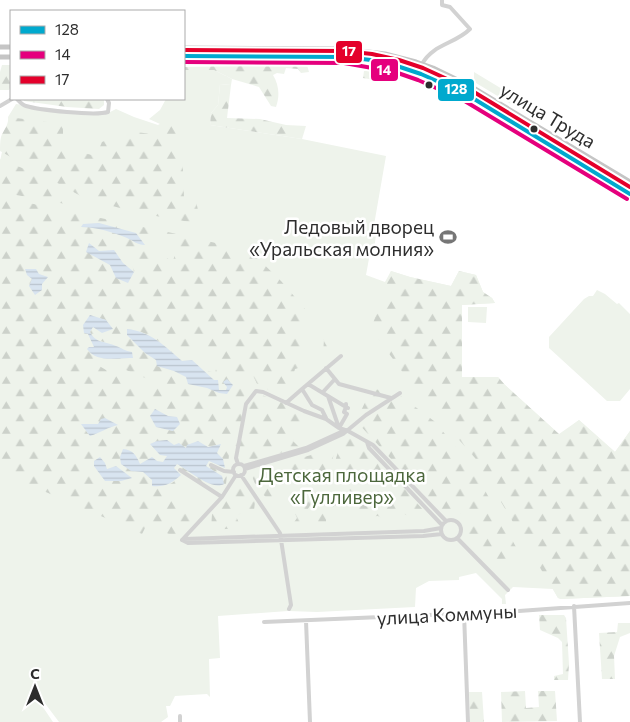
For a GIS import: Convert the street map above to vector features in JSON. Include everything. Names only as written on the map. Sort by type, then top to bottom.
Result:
[{"type":"main road","name":"улица Труда","points":[[185,48],[344,49],[385,54],[422,64],[470,86],[630,182]]},
{"type":"main road","name":"улица Труда","points":[[185,56],[344,57],[383,62],[419,72],[467,94],[630,194]]},
{"type":"main road","points":[[419,72],[422,64]]},
{"type":"main road","points":[[557,149],[562,141]]},
{"type":"street","points":[[422,64],[434,50],[463,35],[470,29],[450,7],[442,5],[442,0]]},
{"type":"street","points":[[18,100],[24,106],[40,109],[98,114],[108,112],[108,100]]},
{"type":"street","points":[[286,403],[340,356]]},
{"type":"street","points":[[326,368],[339,384],[392,398]]},
{"type":"street","points":[[323,392],[335,379]]},
{"type":"street","points":[[308,384],[347,406],[344,412],[347,414],[339,428]]},
{"type":"street","points":[[302,389],[312,405],[322,410],[326,419]]},
{"type":"street","points":[[400,393],[366,415],[348,431],[308,450],[245,467],[238,464],[236,458],[246,405],[256,391],[263,392],[326,419],[339,428],[348,431],[373,445],[446,521]]},
{"type":"street","points":[[328,396],[339,428]]},
{"type":"street","points":[[367,442],[369,448],[442,527]]},
{"type":"street","points":[[238,464],[233,468],[282,540],[290,609]]},
{"type":"street","points":[[211,465],[237,474],[244,474],[245,467]]},
{"type":"street","points":[[180,470],[222,497]]},
{"type":"street","points":[[182,540],[222,497],[237,474]]},
{"type":"street","points":[[452,520],[458,523],[461,529],[457,538],[448,540],[442,534],[442,527],[446,521],[452,520]]},
{"type":"street","points":[[182,540],[424,531],[442,527]]},
{"type":"street","points":[[182,540],[188,543],[442,534]]},
{"type":"street","points":[[457,538],[508,590]]},
{"type":"street","name":"улица Коммуны","points":[[264,622],[630,603]]},
{"type":"street","points":[[574,606],[580,722]]},
{"type":"street","points":[[464,613],[468,722]]},
{"type":"street","points":[[306,621],[310,722]]},
{"type":"street","points":[[180,716],[180,722]]},
{"type":"green space","points":[[2,65],[10,65],[9,90],[0,90]]},
{"type":"green space","points":[[307,65],[309,72],[301,73],[298,69],[286,68],[284,74],[277,73],[273,75],[278,91],[276,107],[271,106],[259,87],[232,79],[214,70],[185,70],[185,67]]},
{"type":"green space","name":"Детская площадка «Гулливер»","points":[[185,70],[214,70],[232,79],[231,85],[220,84],[218,105],[211,113],[210,125],[302,139],[386,156],[374,225],[376,235],[374,250],[370,253],[366,275],[385,282],[391,271],[451,286],[459,271],[476,275],[483,292],[492,298],[495,303],[462,305],[462,377],[498,377],[559,434],[579,420],[615,452],[630,431],[630,596],[561,599],[558,598],[553,589],[513,587],[505,595],[506,604],[502,604],[502,599],[476,573],[459,577],[459,580],[429,581],[416,588],[415,607],[317,612],[288,611],[218,616],[220,658],[209,659],[210,697],[207,694],[175,696],[170,706],[166,706],[168,717],[161,722],[59,722],[35,690],[32,691],[53,722],[0,722],[0,161],[9,120],[8,117],[16,104],[104,115],[116,109],[158,125],[160,124],[149,119],[160,110],[165,100],[185,100]]},
{"type":"green space","points":[[374,70],[398,76],[397,82],[363,78],[364,71]]},
{"type":"green space","points":[[474,72],[512,95],[511,104],[476,83]]},
{"type":"green space","points":[[220,84],[231,85],[227,118],[260,119],[286,125],[306,126],[302,139],[210,125],[211,113],[218,105]]},
{"type":"green space","points":[[104,100],[104,105],[99,109],[24,101]]},
{"type":"green space","points":[[8,117],[63,124],[63,139],[67,149],[96,156],[102,142],[129,131],[158,135],[158,125],[180,121],[176,150],[182,147],[184,198],[196,201],[201,224],[139,213],[86,199],[0,151],[1,137],[7,125]]},
{"type":"green space","points":[[0,159],[32,172],[73,202],[71,205],[0,192]]},
{"type":"green space","points":[[0,197],[250,251],[281,281],[337,346],[332,356],[323,353],[324,340],[312,325],[308,326],[299,337],[305,366],[295,369],[288,392],[259,388],[249,367],[246,369],[247,385],[244,398],[247,403],[259,394],[281,402],[306,415],[293,441],[300,448],[247,461],[236,446],[229,455],[226,484],[218,496],[191,477],[179,479],[168,494],[195,519],[183,535],[171,535],[147,524],[142,534],[0,472]],"holes":[[[159,237],[177,247],[173,261],[148,250],[151,241]],[[89,244],[103,251],[117,249],[124,253],[132,264],[134,272],[116,278],[110,265],[96,259]],[[90,316],[106,320],[113,328],[93,327],[90,332],[92,336],[132,352],[124,357],[109,359],[91,341],[89,331]],[[127,330],[150,336],[164,345],[182,361],[192,360],[193,348],[219,358],[215,373],[202,369],[214,380],[219,390],[226,390],[227,387],[227,394],[188,384],[186,377],[157,366],[156,360],[138,347],[131,339]],[[93,358],[162,385],[151,388],[116,376],[96,364]],[[155,409],[168,416],[177,417],[173,431],[156,427],[150,416]],[[101,419],[117,425],[90,436],[81,424],[99,424]],[[157,441],[186,448],[220,445],[217,453],[223,459],[225,468],[209,461],[206,466],[222,476],[211,485],[177,464],[174,468],[181,476],[163,487],[142,472],[131,471],[136,454],[140,464],[157,461],[163,462],[167,456],[150,445]]]},
{"type":"green space","points":[[391,271],[451,286],[459,271],[476,275],[483,292],[492,298],[495,303],[462,305],[462,377],[498,377],[560,435],[579,420],[615,452],[630,431],[630,596],[558,598],[475,458],[417,392],[371,329]]},
{"type":"green space","points":[[597,290],[617,304],[619,303],[630,314],[630,389],[620,401],[607,401],[549,348],[549,337],[584,299],[593,296]]},
{"type":"green space","points":[[468,307],[487,307],[486,323],[468,322]]},
{"type":"green space","points":[[372,388],[401,396],[434,421],[471,465],[516,547],[503,566],[520,583],[512,584],[467,536],[469,519],[458,512],[444,516],[356,421]]},
{"type":"green space","points":[[344,436],[363,443],[392,476],[373,487],[362,477],[364,488],[354,494],[350,492],[347,477],[340,471],[332,471],[338,452],[339,439]]},
{"type":"green space","points":[[332,446],[333,458],[328,468],[321,473],[309,465],[306,472],[308,480],[293,472],[277,474],[277,502],[274,505],[254,482],[252,473],[311,455]]},
{"type":"green space","points":[[241,482],[255,501],[253,521],[245,511],[236,516],[241,528],[211,530],[212,514]]},
{"type":"green space","points":[[308,484],[318,492],[319,498],[327,500],[333,493],[336,505],[326,511],[326,530],[322,530],[316,519],[320,513],[318,504],[311,503],[307,513],[310,519],[305,531],[288,531],[297,518],[293,509],[301,503],[298,491]]},
{"type":"green space","points":[[401,485],[424,511],[415,520],[401,512],[394,525],[378,516],[367,517],[356,510],[369,495]]},
{"type":"green space","points":[[539,615],[564,615],[566,618],[569,664],[568,680],[554,680],[554,676],[563,674],[562,642],[558,638],[540,630]]},
{"type":"green space","points":[[618,623],[630,623],[630,633],[620,637],[614,656],[615,679],[602,679],[599,633],[617,632]]},
{"type":"green space","points":[[525,691],[526,708],[539,707],[538,691],[555,691],[557,721],[502,722],[501,692]]},
{"type":"green space","points":[[469,692],[482,692],[484,722],[470,722]]},
{"type":"shaded area","points":[[99,223],[136,233],[145,245],[104,230],[81,227],[83,224]]},
{"type":"shaded area","points":[[89,243],[99,251],[114,250],[123,263],[134,272],[128,283],[116,278],[110,265],[86,252]]},
{"type":"shaded area","points":[[25,269],[36,269],[39,274],[48,277],[42,284],[42,290],[35,295],[29,286],[32,279],[27,275]]},
{"type":"shaded area","points":[[90,315],[106,320],[113,329],[102,333],[93,327],[90,332],[95,339],[132,352],[133,358],[102,358],[92,354],[87,349],[94,347],[88,334],[84,333],[83,325]]},
{"type":"shaded area","points":[[127,329],[150,336],[164,345],[182,361],[192,360],[214,380],[218,380],[219,390],[226,390],[227,387],[223,382],[227,379],[233,385],[227,394],[188,384],[186,377],[157,366],[156,360],[145,353],[127,335]]},
{"type":"shaded area","points":[[155,409],[168,416],[177,417],[180,424],[173,431],[156,427],[150,416]]},
{"type":"shaded area","points":[[105,418],[118,425],[90,436],[81,424],[98,424],[101,419]]},
{"type":"shaded area","points":[[167,440],[174,445],[179,443],[186,448],[187,445],[198,441],[208,447],[221,444],[217,453],[223,459],[225,468],[209,461],[206,466],[222,476],[224,484],[213,485],[207,483],[177,464],[174,468],[181,475],[168,484],[152,486],[152,480],[143,472],[131,471],[121,464],[120,457],[123,449],[134,453],[140,464],[152,457],[157,461],[163,462],[167,456],[160,455],[150,444]]},
{"type":"shaded area","points":[[100,457],[107,469],[116,466],[132,478],[121,481],[105,481],[94,466],[94,461]]},
{"type":"transit line","name":"17","points":[[185,50],[344,51],[372,54],[399,60],[423,68],[469,89],[630,187]]},
{"type":"transit line","name":"128","points":[[185,56],[344,57],[371,60],[397,66],[421,74],[466,94],[630,194]]},
{"type":"transit line","name":"14","points":[[185,62],[344,63],[395,72],[463,100],[627,199]]},
{"type":"place","name":"Ледовый дворец «Уральская молния»","points":[[448,237]]}]
